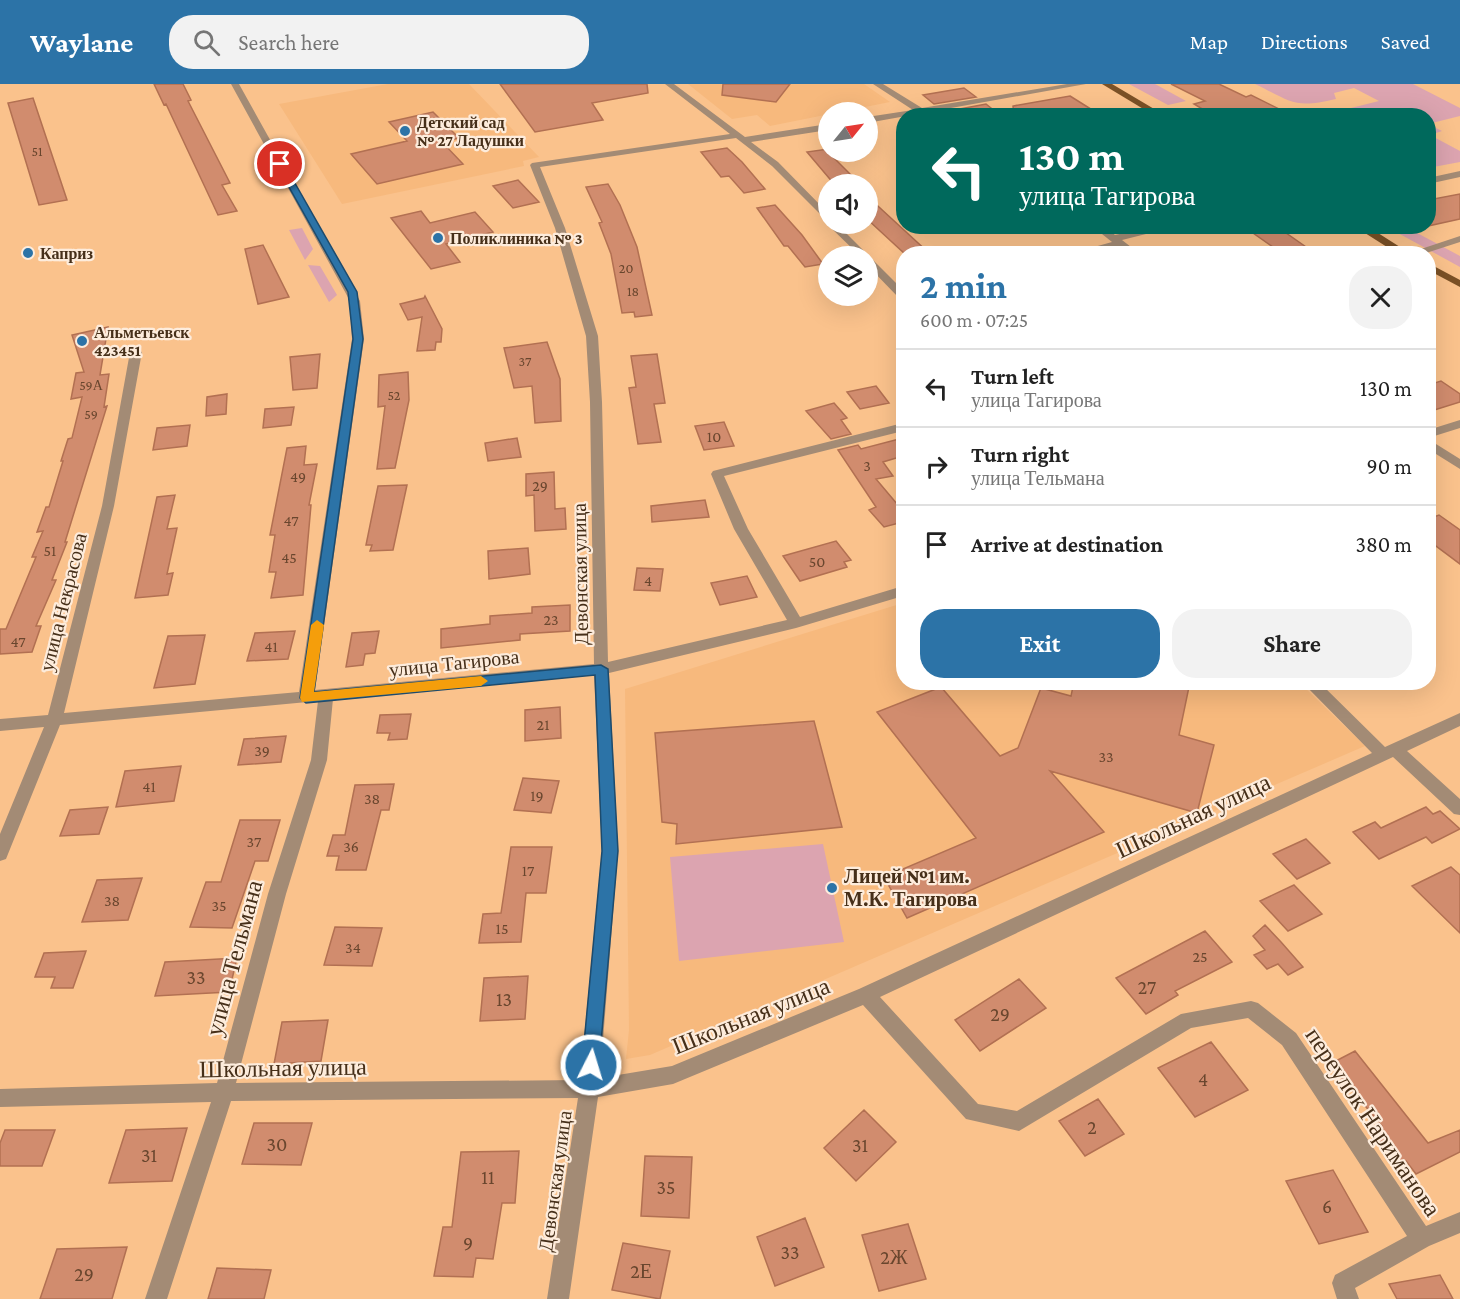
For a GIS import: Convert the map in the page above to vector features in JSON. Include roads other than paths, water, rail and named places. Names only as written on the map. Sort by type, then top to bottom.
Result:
[{"type":"main road","points":[[1106,84],[1148,108]]},
{"type":"main road","points":[[1372,234],[1393,246]]},
{"type":"main road","points":[[1436,270],[1460,284]]},
{"type":"street","points":[[235,84],[352,292],[358,339],[306,698]]},
{"type":"street","points":[[669,84],[775,164],[818,209]]},
{"type":"street","points":[[877,84],[915,108]]},
{"type":"street","points":[[950,108],[1082,84]]},
{"type":"street","points":[[878,119],[896,116]]},
{"type":"street","points":[[740,138],[818,128]]},
{"type":"street","name":"Девонская улица","points":[[558,1299],[589,1089],[610,851],[601,669],[596,402],[591,336],[560,228],[535,165],[740,138]]},
{"type":"street","points":[[1436,179],[1460,174]]},
{"type":"street","points":[[842,234],[854,246]]},
{"type":"street","points":[[1108,234],[1124,246]]},
{"type":"street","points":[[1100,246],[1143,234]]},
{"type":"street","points":[[1436,246],[1460,239]]},
{"type":"street","points":[[878,270],[896,287]]},
{"type":"street","name":"улица Некрасова","points":[[0,854],[55,719],[108,506],[136,352]]},
{"type":"street","points":[[1436,432],[1460,424]]},
{"type":"street","points":[[796,623],[741,529],[717,474],[896,429]]},
{"type":"street","points":[[1436,448],[1460,465]]},
{"type":"street","name":"улица Тагирова","points":[[0,725],[326,697],[601,669],[796,623],[896,593]]},
{"type":"street","points":[[1319,690],[1389,752],[1460,809]]},
{"type":"street","name":"улица Тельмана","points":[[156,1299],[224,1092],[277,894],[319,760],[326,697]]},
{"type":"street","name":"Школьная улица","points":[[0,1098],[224,1092],[589,1089],[673,1075],[866,995],[1460,719]]},
{"type":"street","name":"переулок Нариманова","points":[[866,995],[973,1112],[1019,1121],[1188,1020],[1251,1010],[1289,1039],[1422,1239]]},
{"type":"street","points":[[1348,1299],[1343,1283],[1422,1239],[1460,1222]]},
{"type":"place","name":"Детский сад № 27 Ладушки","points":[[405,131]]},
{"type":"place","name":"Поликлиника № 3","points":[[438,238]]},
{"type":"place","name":"Каприз","points":[[28,253]]},
{"type":"place","name":"Альметьевск 423451","points":[[82,341]]},
{"type":"place","name":"Лицей №1 им. М.К. Тагирова","points":[[832,888]]}]
